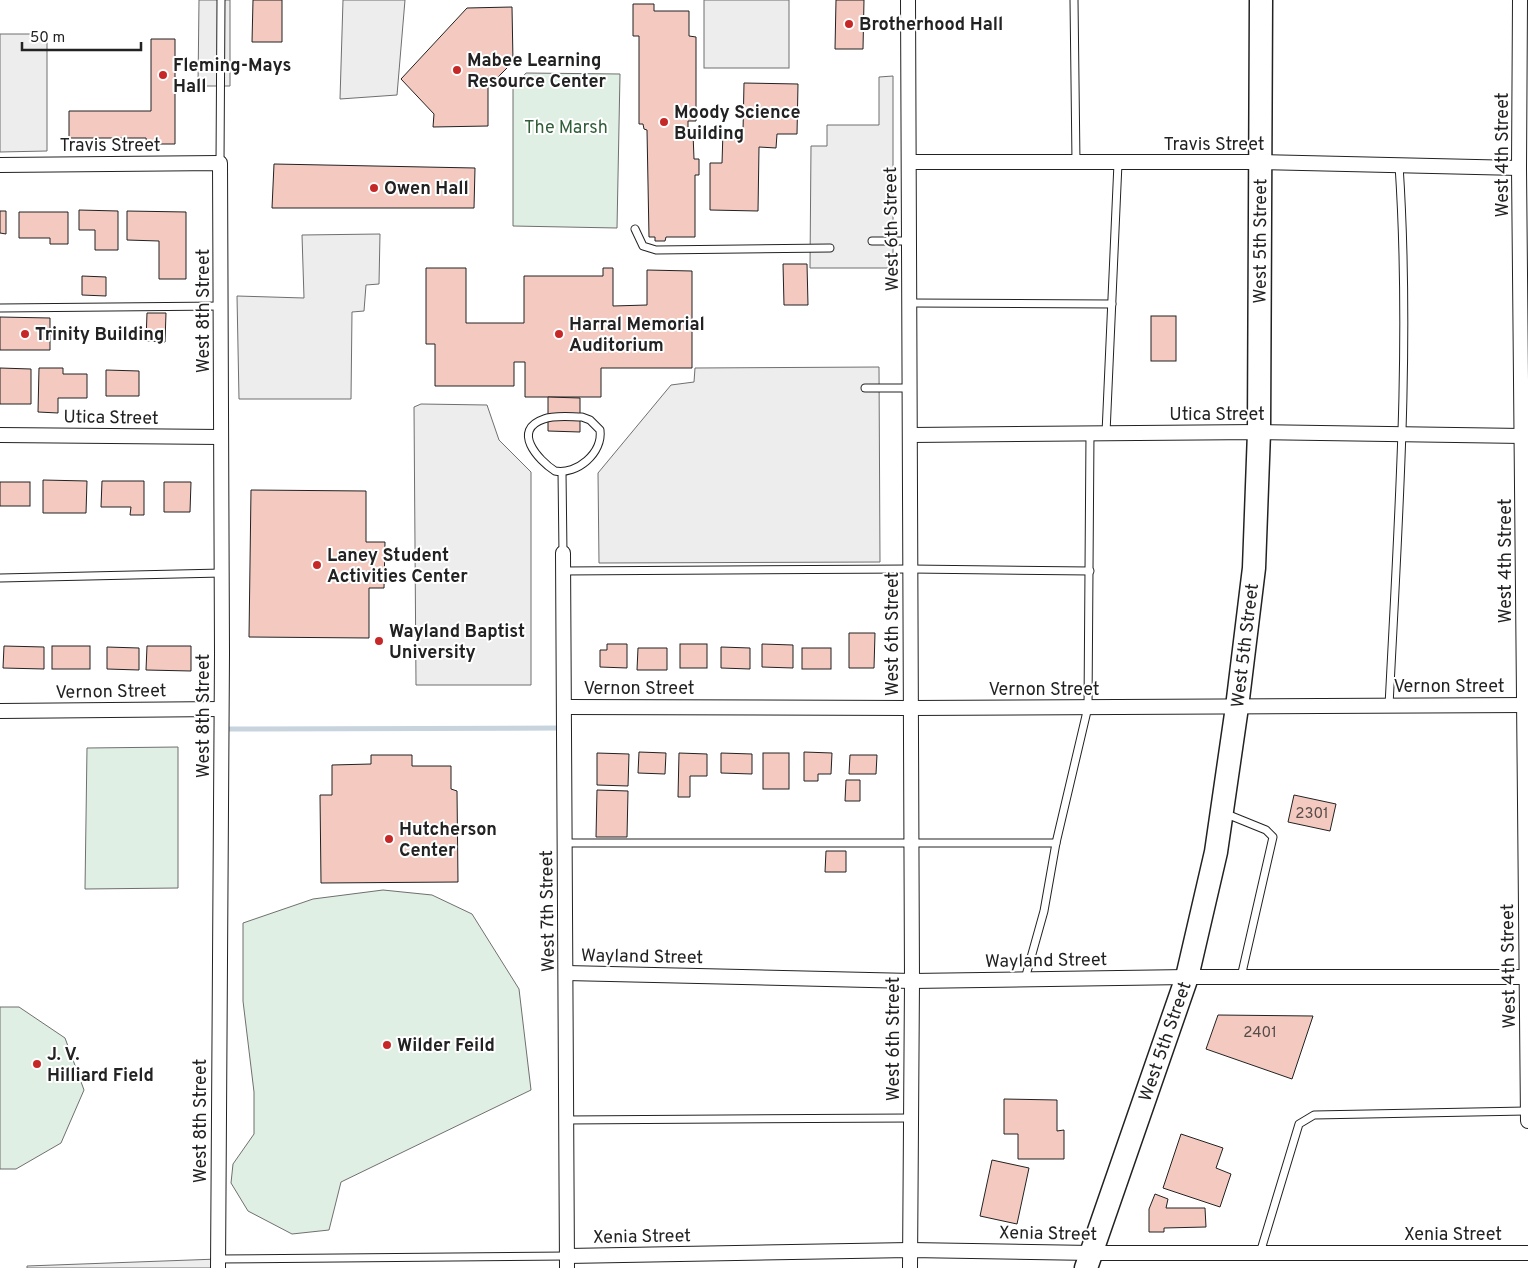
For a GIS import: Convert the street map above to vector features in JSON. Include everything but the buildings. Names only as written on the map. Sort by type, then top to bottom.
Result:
[{"type":"main road","name":"West 5th Street","points":[[1089,1260],[1187,977],[1216,852],[1237,707],[1254,568],[1259,432],[1261,0]]},
{"type":"street","name":"West 6th Street","points":[[908,0],[911,303],[912,844],[910,1268]]},
{"type":"street","name":"West 4th Street","points":[[1520,0],[1519,168],[1526,586],[1528,1121]]},
{"type":"street","name":"Travis Street","points":[[909,162],[1261,162],[1519,168]]},
{"type":"street","name":"Travis Street","points":[[0,165],[220,163]]},
{"type":"street","name":"West 8th Street","points":[[218,1264],[222,709],[220,163]]},
{"type":"street","name":"Utica Street","points":[[911,435],[1259,432],[1522,436]]},
{"type":"street","name":"Utica Street","points":[[0,435],[222,437]]},
{"type":"street","name":"West 7th Street","points":[[563,553],[567,1262]]},
{"type":"street","name":"Vernon Street","points":[[564,707],[911,708],[1526,705]]},
{"type":"street","name":"Vernon Street","points":[[0,711],[222,709]]},
{"type":"street","name":"Wayland Street","points":[[566,973],[912,981],[1187,977],[1526,977]]},
{"type":"street","name":"Xenia Street","points":[[567,1262],[910,1250],[1089,1260],[1260,1253],[1528,1253]]},
{"type":"lane","points":[[220,163],[221,0]]},
{"type":"lane","points":[[1074,0],[1076,162]]},
{"type":"lane","points":[[1106,433],[1118,162]]},
{"type":"lane","points":[[1389,706],[1403,435],[1405,343],[1404,245],[1399,165]]},
{"type":"lane","points":[[635,229],[643,246],[656,250],[830,248]]},
{"type":"lane","points":[[872,241],[909,241]]},
{"type":"lane","points":[[911,303],[1112,304]]},
{"type":"lane","points":[[0,308],[222,306]]},
{"type":"lane","points":[[865,388],[911,388]]},
{"type":"lane","points":[[582,417],[590,420],[600,430],[600,436],[593,454],[579,467],[562,472],[549,466],[534,452],[528,438],[532,426],[545,418],[582,417]]},
{"type":"lane","points":[[1025,979],[1044,911],[1056,843],[1088,707],[1090,433]]},
{"type":"lane","points":[[562,472],[563,553]]},
{"type":"lane","points":[[563,570],[911,569],[1090,571]]},
{"type":"lane","points":[[0,578],[222,573]]},
{"type":"lane","points":[[1222,812],[1266,830],[1273,837],[1242,977]]},
{"type":"lane","points":[[564,843],[1056,843]]},
{"type":"lane","points":[[1260,1253],[1299,1124],[1314,1115],[1528,1111]]},
{"type":"lane","points":[[566,1120],[911,1118]]},
{"type":"lane","points":[[218,1264],[567,1262]]},
{"type":"green space","name":"The Marsh","points":[[526,73],[620,74],[617,228],[513,226],[513,88]]},
{"type":"green space","points":[[178,747],[178,888],[85,889],[87,748]]},
{"type":"green space","name":"Wilder Feild","points":[[383,890],[432,895],[472,914],[519,989],[531,1090],[341,1182],[329,1230],[292,1234],[248,1211],[231,1183],[233,1164],[254,1134],[254,1092],[243,1001],[243,923],[313,899]]},
{"type":"green space","name":"J. V. Hilliard Field","points":[[0,1007],[19,1007],[65,1038],[84,1090],[61,1143],[16,1169],[0,1169]]},
{"type":"shaded area","points":[[199,0],[230,0],[230,86],[198,86]]},
{"type":"shaded area","points":[[343,0],[405,0],[397,95],[340,99]]},
{"type":"shaded area","points":[[704,0],[789,0],[789,68],[704,68]]},
{"type":"shaded area","points":[[0,34],[47,34],[47,151],[0,152]]},
{"type":"shaded area","points":[[893,76],[893,268],[810,268],[811,146],[827,146],[827,125],[879,125],[879,77]]},
{"type":"shaded area","points":[[380,234],[379,284],[366,285],[364,311],[352,312],[351,399],[239,399],[237,296],[304,298],[302,235]]},
{"type":"shaded area","points":[[879,367],[880,562],[599,563],[598,473],[671,385],[694,382],[695,368]]},
{"type":"shaded area","points":[[421,404],[487,405],[499,440],[531,472],[531,685],[416,685],[414,407]]},
{"type":"shaded area","points":[[218,1259],[218,1268],[27,1268],[27,1266]]},
{"type":"waterway","points":[[222,729],[563,728]]},
{"type":"place","name":"Brotherhood Hall","points":[[849,24]]},
{"type":"place","name":"Mabee Learning Resource Center","points":[[457,70]]},
{"type":"place","name":"Fleming-Mays Hall","points":[[163,75]]},
{"type":"place","name":"Moody Science Building","points":[[664,122]]},
{"type":"place","name":"Owen Hall","points":[[374,188]]},
{"type":"place","name":"Trinity Building","points":[[25,334]]},
{"type":"place","name":"Harral Memorial Auditorium","points":[[559,334]]},
{"type":"place","name":"Laney Student Activities Center","points":[[317,565]]},
{"type":"place","name":"Wayland Baptist University","points":[[379,641]]},
{"type":"place","name":"Hutcherson Center","points":[[389,839]]},
{"type":"place","name":"Wilder Feild","points":[[387,1045]]},
{"type":"place","name":"J. V. Hilliard Field","points":[[37,1064]]}]
